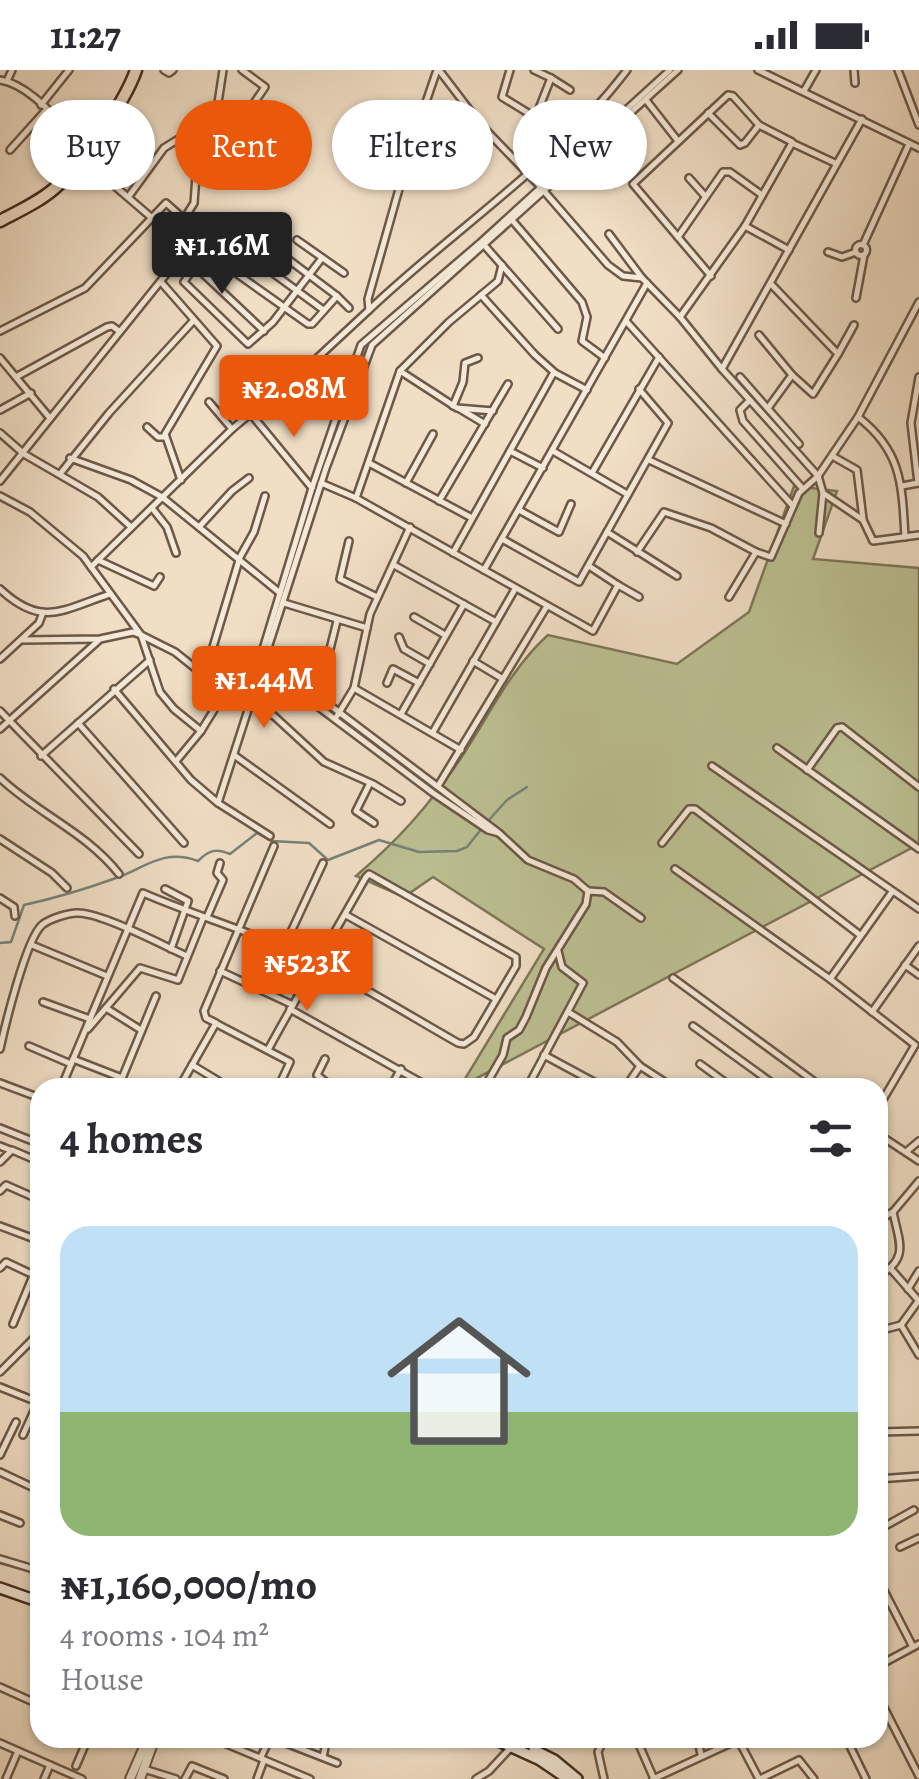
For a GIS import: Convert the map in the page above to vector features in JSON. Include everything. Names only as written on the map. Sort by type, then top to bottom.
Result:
[{"type":"main road","points":[[122,100],[134,70]]},
{"type":"main road","points":[[0,218],[51,190]]},
{"type":"main road","points":[[0,1588],[30,1596]]},
{"type":"main road","points":[[521,1748],[568,1779]]},
{"type":"main road","points":[[526,1748],[554,1760],[577,1779]]},
{"type":"street","points":[[12,70],[4,80],[34,100]]},
{"type":"street","points":[[49,100],[68,70]]},
{"type":"street","points":[[164,70],[174,70]]},
{"type":"street","points":[[129,196],[164,148],[216,116],[223,70]]},
{"type":"street","points":[[184,219],[194,203],[197,162],[227,143],[265,87],[242,70]]},
{"type":"street","points":[[427,100],[438,70]]},
{"type":"street","points":[[438,70],[513,160]]},
{"type":"street","points":[[510,70],[502,96],[513,102]]},
{"type":"street","points":[[534,70],[570,90]]},
{"type":"street","points":[[600,100],[626,70]]},
{"type":"street","points":[[264,660],[312,488],[372,345],[485,246],[670,70]]},
{"type":"street","points":[[646,100],[678,70]]},
{"type":"street","points":[[758,70],[919,148]]},
{"type":"street","points":[[804,91],[816,70]]},
{"type":"street","points":[[854,70],[855,83]]},
{"type":"street","points":[[898,70],[919,125]]},
{"type":"street","points":[[542,100],[550,78]]},
{"type":"street","points":[[710,276],[634,184],[728,95],[759,125],[837,164]]},
{"type":"street","points":[[647,101],[678,141]]},
{"type":"street","points":[[708,113],[740,145],[759,125]]},
{"type":"street","points":[[722,368],[862,119]]},
{"type":"street","points":[[10,150],[30,125]]},
{"type":"street","points":[[680,317],[745,226],[792,143]]},
{"type":"street","points":[[863,246],[909,144]]},
{"type":"street","points":[[678,237],[704,196],[726,171],[762,195]]},
{"type":"street","points":[[689,178],[704,196]]},
{"type":"street","points":[[92,566],[232,429],[314,361],[446,239],[513,188]]},
{"type":"street","points":[[123,190],[152,218]]},
{"type":"street","points":[[369,310],[370,293],[399,190]]},
{"type":"street","points":[[541,191],[608,265],[623,276],[645,281]]},
{"type":"street","points":[[218,803],[361,345],[541,191]]},
{"type":"street","points":[[0,330],[85,288],[166,203],[184,219],[192,242],[310,325],[337,296]]},
{"type":"street","points":[[512,220],[582,302],[586,312],[582,341],[605,358]]},
{"type":"street","points":[[322,310],[224,238],[234,224],[240,224],[349,308]]},
{"type":"street","points":[[745,226],[789,250]]},
{"type":"street","points":[[609,234],[645,281],[818,476],[824,493],[819,533]]},
{"type":"street","points":[[296,240],[344,273]]},
{"type":"street","points":[[0,481],[192,242]]},
{"type":"street","points":[[485,246],[558,328]]},
{"type":"street","points":[[856,252],[858,246],[863,246]]},
{"type":"street","points":[[856,298],[866,249],[863,246]]},
{"type":"street","points":[[204,251],[184,282],[244,342],[252,343],[322,258]]},
{"type":"street","points":[[828,252],[842,257],[856,252],[864,255]]},
{"type":"street","points":[[356,498],[400,371],[501,277],[502,265]]},
{"type":"street","points":[[195,266],[264,330]]},
{"type":"street","points":[[484,570],[645,281]]},
{"type":"street","points":[[161,282],[217,346],[164,436]]},
{"type":"street","points":[[771,284],[838,354]]},
{"type":"street","points":[[482,295],[534,356],[587,390]]},
{"type":"street","points":[[638,552],[664,512],[711,528],[771,556],[793,506],[803,489],[834,456],[919,302]]},
{"type":"street","points":[[60,474],[194,320]]},
{"type":"street","points":[[626,321],[793,506]]},
{"type":"street","points":[[760,334],[814,394],[854,325]]},
{"type":"street","points":[[16,377],[107,327],[119,331]]},
{"type":"street","points":[[592,473],[659,357]]},
{"type":"street","points":[[0,358],[50,418]]},
{"type":"street","points":[[455,407],[465,363],[478,358]]},
{"type":"street","points":[[400,371],[484,424]]},
{"type":"street","points":[[454,553],[554,372]]},
{"type":"street","points":[[768,408],[792,374]]},
{"type":"street","points":[[740,377],[799,444]]},
{"type":"street","points":[[902,486],[918,483],[919,377]]},
{"type":"street","points":[[438,501],[508,384]]},
{"type":"street","points":[[227,386],[312,488]]},
{"type":"street","points":[[502,538],[578,582],[668,423],[639,389]]},
{"type":"street","points":[[0,410],[30,393]]},
{"type":"street","points":[[750,400],[740,410],[742,421],[803,489]]},
{"type":"street","points":[[208,402],[232,429]]},
{"type":"street","points":[[455,407],[493,410]]},
{"type":"street","points":[[858,417],[873,429],[896,460],[902,486],[904,537]]},
{"type":"street","points":[[148,427],[164,436]]},
{"type":"street","points":[[0,433],[24,454],[98,497],[132,528]]},
{"type":"street","points":[[406,483],[434,434]]},
{"type":"street","points":[[164,436],[180,480]]},
{"type":"street","points":[[510,451],[543,468]]},
{"type":"street","points":[[553,452],[627,494]]},
{"type":"street","points":[[834,456],[857,470],[863,520],[873,540],[919,536]]},
{"type":"street","points":[[70,458],[131,480],[162,497],[280,594]]},
{"type":"street","points":[[649,460],[786,524]]},
{"type":"street","points":[[368,463],[472,518]]},
{"type":"street","points":[[200,527],[232,491],[250,478]]},
{"type":"street","points":[[321,483],[356,498],[593,631],[618,585]]},
{"type":"street","points":[[824,493],[863,520]]},
{"type":"street","points":[[0,496],[30,512],[68,541],[92,566],[141,635],[160,692],[200,731]]},
{"type":"street","points":[[202,672],[265,496]]},
{"type":"street","points":[[519,510],[559,532],[571,504]]},
{"type":"street","points":[[152,508],[166,527],[176,553]]},
{"type":"street","points":[[337,717],[354,688],[376,597],[410,528]]},
{"type":"street","points":[[607,532],[676,576]]},
{"type":"street","points":[[349,541],[340,580],[376,597]]},
{"type":"street","points":[[729,597],[756,552]]},
{"type":"street","points":[[98,560],[154,586],[160,576]]},
{"type":"street","points":[[394,565],[496,622]]},
{"type":"street","points":[[589,566],[638,597]]},
{"type":"street","points":[[433,732],[514,589]]},
{"type":"street","points":[[0,590],[26,611],[42,614],[110,594]]},
{"type":"street","points":[[283,602],[367,628]]},
{"type":"street","points":[[401,714],[464,604]]},
{"type":"street","points":[[438,786],[547,606]]},
{"type":"street","points":[[0,659],[39,624],[42,614]]},
{"type":"street","points":[[414,617],[445,635]]},
{"type":"street","points":[[314,664],[327,660],[338,621]]},
{"type":"street","points":[[23,640],[100,639],[133,632],[141,635],[175,652],[225,692],[274,716],[324,762],[370,782],[401,802]]},
{"type":"street","points":[[399,638],[404,650],[430,664]]},
{"type":"street","points":[[0,729],[100,639]]},
{"type":"street","points":[[213,647],[257,676]]},
{"type":"street","points":[[41,756],[150,660]]},
{"type":"street","points":[[264,660],[499,834],[528,860],[574,879],[588,892],[604,892],[642,918]]},
{"type":"street","points":[[473,661],[502,679]]},
{"type":"street","points":[[386,683],[392,669],[419,683]]},
{"type":"street","points":[[354,688],[461,750]]},
{"type":"street","points":[[114,689],[191,780],[218,803],[270,836]]},
{"type":"street","points":[[176,760],[225,692]]},
{"type":"street","points":[[0,711],[139,854]]},
{"type":"street","points":[[337,717],[438,786],[480,821]]},
{"type":"street","points":[[78,723],[184,843]]},
{"type":"street","points":[[808,770],[837,728],[842,727],[919,787]]},
{"type":"street","points":[[777,748],[919,847]]},
{"type":"street","points":[[234,756],[330,824]]},
{"type":"street","points":[[712,766],[919,909]]},
{"type":"street","points":[[0,778],[73,829],[102,853],[118,874]]},
{"type":"street","points":[[370,782],[356,810],[374,823]]},
{"type":"street","points":[[662,843],[689,809],[694,809],[860,934]]},
{"type":"street","points":[[0,839],[52,873],[67,888]]},
{"type":"street","points":[[274,846],[204,1012],[206,1018],[290,1062],[283,1078]]},
{"type":"street","points":[[284,947],[323,862]]},
{"type":"street","points":[[86,1030],[140,968],[176,981],[222,880],[217,873],[220,863]]},
{"type":"street","points":[[675,869],[917,1047],[888,1092]]},
{"type":"street","points":[[65,1078],[142,894],[284,947],[316,964],[464,1044],[474,1036],[516,966],[516,958],[367,875],[346,914],[316,964],[268,1048]]},
{"type":"street","points":[[165,889],[188,901],[171,949]]},
{"type":"street","points":[[490,1078],[503,1055],[507,1038],[519,1030],[540,982],[586,904],[588,892]]},
{"type":"street","points":[[830,980],[892,892]]},
{"type":"street","points":[[0,898],[14,907],[15,916]]},
{"type":"street","points":[[0,1050],[10,1004],[43,924],[78,912],[127,928],[187,956]]},
{"type":"street","points":[[346,914],[496,999]]},
{"type":"street","points":[[32,945],[108,976]]},
{"type":"street","points":[[872,1012],[919,946]]},
{"type":"street","points":[[533,1078],[583,983],[562,967],[558,950]]},
{"type":"street","points":[[905,965],[919,975]]},
{"type":"street","points":[[220,971],[415,1078]]},
{"type":"street","points":[[673,978],[778,1052],[808,1078]]},
{"type":"street","points":[[29,1046],[122,1078],[156,996]]},
{"type":"street","points":[[43,1002],[90,1018]]},
{"type":"street","points":[[106,1008],[141,1030]]},
{"type":"street","points":[[568,1012],[616,1042],[659,1078]]},
{"type":"street","points":[[185,1078],[216,1023]]},
{"type":"street","points":[[693,1026],[766,1078]]},
{"type":"street","points":[[544,1054],[587,1078]]},
{"type":"street","points":[[320,1078],[325,1059]]},
{"type":"street","points":[[700,1064],[719,1078]]},
{"type":"street","points":[[192,1065],[213,1078]]},
{"type":"street","points":[[632,1078],[640,1066]]},
{"type":"street","points":[[396,1078],[401,1069]]},
{"type":"street","points":[[0,1083],[30,1094]]},
{"type":"street","points":[[0,1128],[30,1138]]},
{"type":"street","points":[[888,1140],[919,1161]]},
{"type":"street","points":[[906,1152],[919,1141]]},
{"type":"street","points":[[0,1146],[30,1158]]},
{"type":"street","points":[[0,1162],[10,1150]]},
{"type":"street","points":[[888,1215],[919,1181]]},
{"type":"street","points":[[0,1191],[6,1185],[30,1196]]},
{"type":"street","points":[[888,1271],[900,1259],[894,1212]]},
{"type":"street","points":[[0,1226],[30,1237]]},
{"type":"street","points":[[0,1268],[6,1262],[30,1274]]},
{"type":"street","points":[[888,1328],[901,1324],[919,1300],[891,1269]]},
{"type":"street","points":[[908,1289],[919,1271]]},
{"type":"street","points":[[13,1324],[30,1291]]},
{"type":"street","points":[[901,1324],[916,1342],[919,1355]]},
{"type":"street","points":[[0,1372],[30,1344]]},
{"type":"street","points":[[0,1387],[30,1399]]},
{"type":"street","points":[[23,1435],[30,1421]]},
{"type":"street","points":[[0,1455],[16,1422]]},
{"type":"street","points":[[888,1432],[919,1430]]},
{"type":"street","points":[[0,1472],[30,1486]]},
{"type":"street","points":[[888,1478],[919,1476]]},
{"type":"street","points":[[888,1524],[914,1510]]},
{"type":"street","points":[[0,1515],[20,1523]]},
{"type":"street","points":[[900,1547],[919,1538]]},
{"type":"street","points":[[0,1559],[30,1568]]},
{"type":"street","points":[[888,1597],[916,1645],[888,1660]]},
{"type":"street","points":[[0,1686],[30,1700]]},
{"type":"street","points":[[888,1715],[919,1776]]},
{"type":"street","points":[[0,1743],[82,1779]]},
{"type":"street","points":[[76,1766],[84,1748]]},
{"type":"street","points":[[130,1779],[147,1748]]},
{"type":"street","points":[[140,1779],[149,1748]]},
{"type":"street","points":[[241,1748],[310,1779]]},
{"type":"street","points":[[256,1779],[267,1748]]},
{"type":"street","points":[[298,1748],[337,1764]]},
{"type":"street","points":[[324,1758],[326,1748]]},
{"type":"street","points":[[481,1778],[507,1748]]},
{"type":"street","points":[[600,1748],[604,1779]]},
{"type":"street","points":[[640,1748],[654,1779],[718,1748]]},
{"type":"street","points":[[699,1748],[701,1756]]},
{"type":"street","points":[[745,1748],[759,1779],[798,1760],[814,1779]]},
{"type":"street","points":[[851,1748],[866,1779]]},
{"type":"street","points":[[6,1779],[18,1751]]},
{"type":"street","points":[[910,1758],[919,1754]]},
{"type":"street","points":[[44,1779],[50,1765]]},
{"type":"street","points":[[185,1779],[192,1766],[224,1779]]},
{"type":"street","points":[[144,1769],[176,1779]]},
{"type":"green space","points":[[794,486],[837,491],[813,559],[919,568],[919,844],[477,1078],[465,1078],[544,949],[433,877],[404,897],[356,876],[399,836],[435,794],[511,678],[548,635],[677,664],[749,612]]},
{"type":"waterway","points":[[488,821],[507,800],[527,787]]},
{"type":"waterway","points":[[0,943],[11,942],[24,905],[93,886],[164,858],[198,861],[213,851],[230,854],[257,833],[271,841],[309,843],[328,860],[379,840],[419,852],[457,851],[467,847],[483,827]]}]
